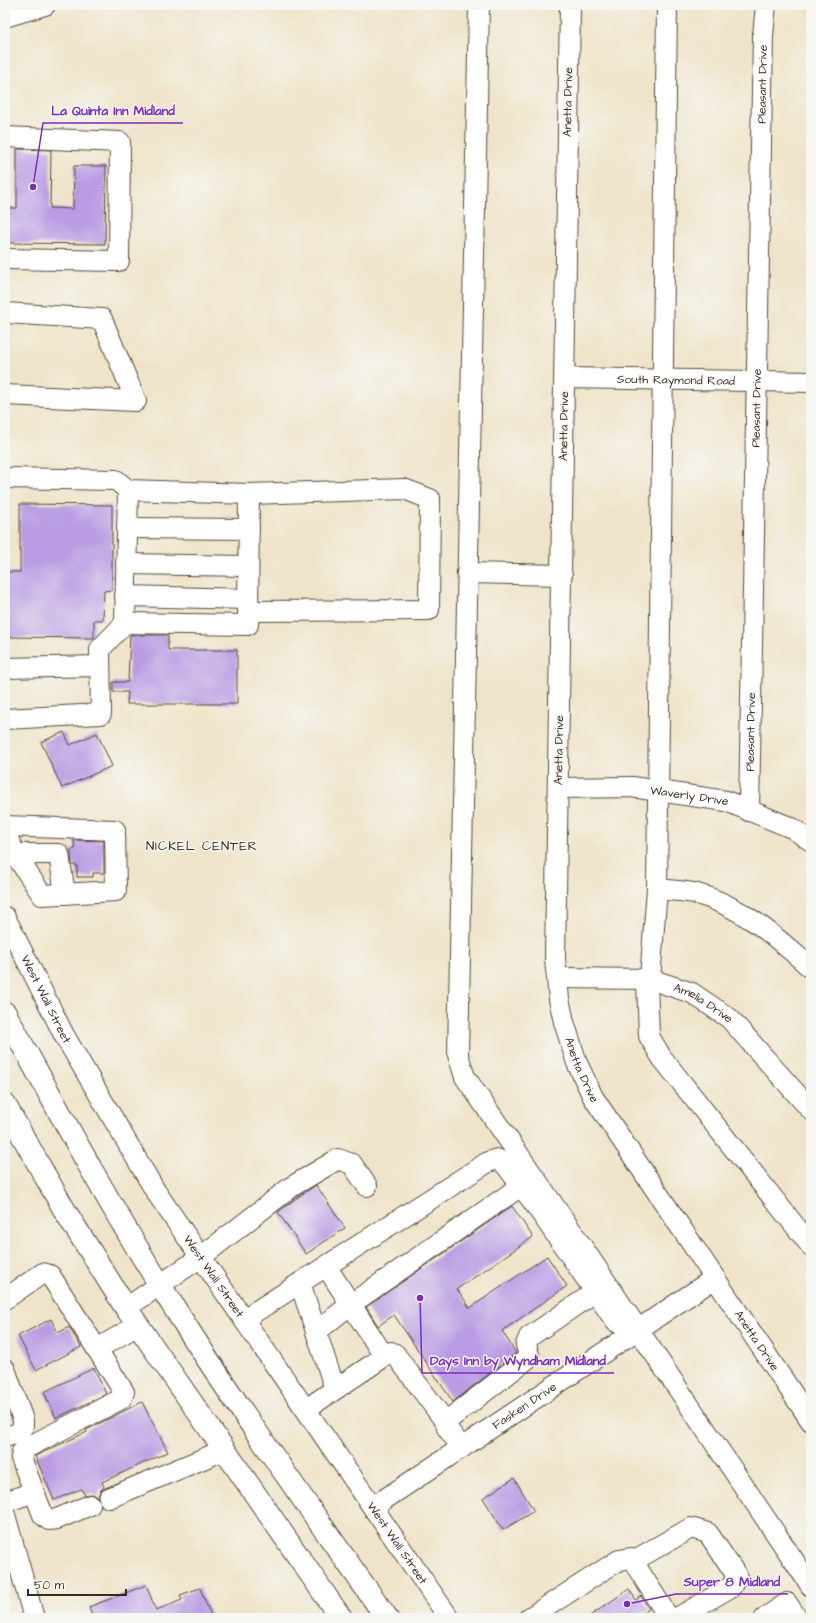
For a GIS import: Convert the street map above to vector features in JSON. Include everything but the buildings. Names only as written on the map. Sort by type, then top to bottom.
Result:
[{"type":"main road","points":[[5,1013],[90,1167],[160,1285],[253,1428],[387,1618]]},
{"type":"main road","points":[[5,1105],[65,1211],[132,1316],[341,1618]]},
{"type":"street","points":[[5,17],[46,5]]},
{"type":"street","points":[[479,5],[458,1055],[466,1077],[575,1236],[632,1333],[811,1586]]},
{"type":"street","name":"Anetta Drive","points":[[570,5],[555,959],[559,999],[570,1043],[593,1097],[811,1421]]},
{"type":"street","points":[[667,5],[657,889],[648,980],[649,1036],[662,1058],[811,1246]]},
{"type":"street","name":"Pleasant Drive","points":[[749,811],[755,381],[762,35],[766,5]]},
{"type":"street","points":[[5,137],[120,142],[119,261],[5,259]]},
{"type":"street","points":[[5,313],[102,319],[136,401],[5,395]]},
{"type":"street","name":"South Raymond Road","points":[[564,378],[811,382]]},
{"type":"street","points":[[5,478],[116,480],[128,490],[249,494],[404,489],[430,500],[429,610],[248,605],[125,596]]},
{"type":"street","points":[[5,719],[101,714],[100,650],[125,623],[128,490]]},
{"type":"street","points":[[125,623],[248,625],[249,494]]},
{"type":"street","points":[[127,528],[248,529]]},
{"type":"street","points":[[126,564],[248,566]]},
{"type":"street","points":[[467,573],[562,574]]},
{"type":"street","points":[[5,668],[100,666]]},
{"type":"street","name":"Waverly Drive","points":[[558,788],[632,787],[726,801],[792,828],[811,842]]},
{"type":"street","points":[[5,826],[115,830],[116,891],[42,895],[10,856],[5,832]]},
{"type":"street","points":[[59,828],[59,854],[65,894]]},
{"type":"street","points":[[10,856],[59,854]]},
{"type":"street","points":[[657,889],[692,893],[716,900],[742,913],[776,936],[811,968]]},
{"type":"street","name":"West Wall Street","points":[[5,918],[64,1035],[156,1192],[447,1617]]},
{"type":"street","name":"Amelia Drive","points":[[557,978],[648,980],[692,993],[729,1018],[811,1110]]},
{"type":"street","points":[[244,1319],[488,1162],[497,1159],[505,1164],[595,1292],[632,1333]]},
{"type":"street","points":[[97,1349],[132,1316],[160,1285],[201,1257],[291,1187],[338,1160],[352,1164],[367,1186]]},
{"type":"street","points":[[316,1332],[351,1304],[521,1186]]},
{"type":"street","points":[[326,1266],[384,1356]]},
{"type":"street","points":[[5,1299],[43,1273],[50,1275],[124,1392],[120,1399],[28,1448],[13,1459],[34,1492],[43,1515],[49,1520],[57,1519],[90,1505]]},
{"type":"street","name":"Fasken Drive","points":[[373,1507],[715,1278]]},
{"type":"street","points":[[300,1283],[335,1389]]},
{"type":"street","points":[[447,1424],[448,1420],[527,1359],[529,1355],[526,1345],[529,1337],[595,1292]]},
{"type":"street","points":[[306,1409],[392,1352],[447,1424],[447,1428],[462,1448]]},
{"type":"street","points":[[5,1369],[23,1420],[19,1433],[5,1437]]},
{"type":"street","points":[[109,1498],[224,1450]]},
{"type":"street","points":[[5,1502],[34,1492]]},
{"type":"street","points":[[5,1515],[34,1618]]},
{"type":"street","points":[[633,1561],[691,1528],[708,1533],[737,1576],[731,1587],[677,1618]]},
{"type":"street","points":[[529,1618],[619,1560],[631,1558],[667,1615],[666,1618]]},
{"type":"street","points":[[765,1618],[788,1603],[797,1618]]},
{"type":"place","name":"La Quinta Inn Midland","points":[[33,187]]},
{"type":"place","name":"Days Inn by Wyndham Midland","points":[[420,1298]]},
{"type":"place","name":"Super 8 Midland","points":[[627,1604]]},
{"type":"district","name":"NICKEL CENTER","points":[[202,846]]}]
